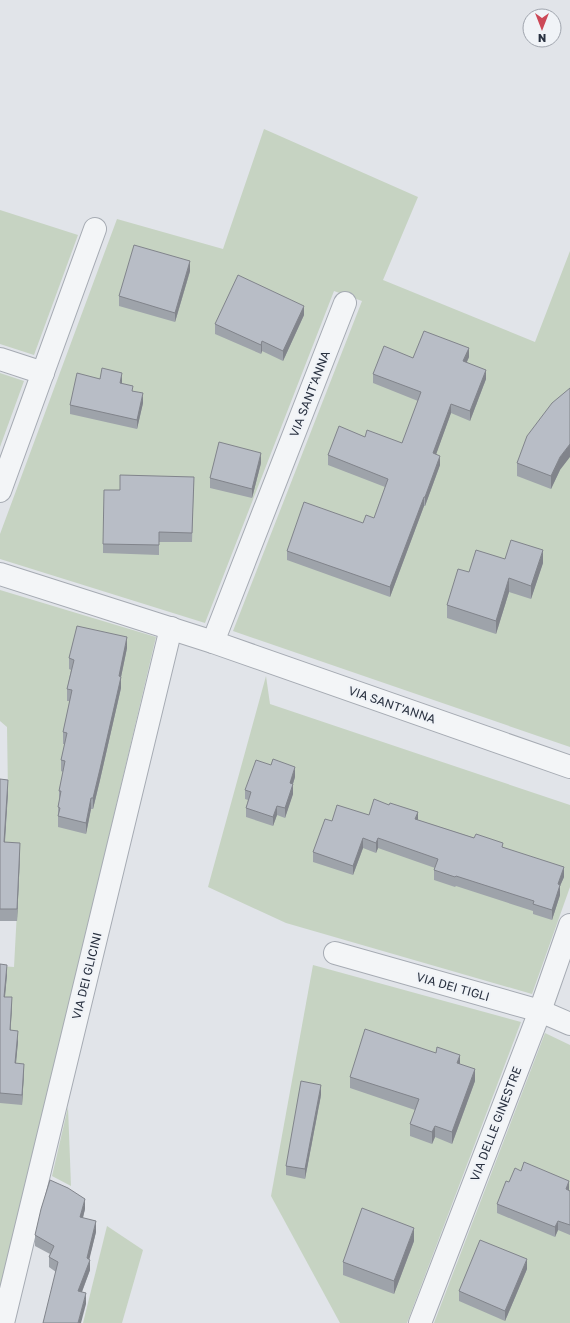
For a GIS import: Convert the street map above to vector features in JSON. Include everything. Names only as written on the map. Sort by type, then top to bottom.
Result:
[{"type":"street","points":[[0,491],[95,229]]},
{"type":"street","name":"VIA SANT'ANNA","points":[[214,642],[345,303]]},
{"type":"street","points":[[0,359],[43,373]]},
{"type":"street","name":"VIA SANT'ANNA","points":[[0,574],[214,642],[570,768]]},
{"type":"street","name":"VIA DEI GLICINI","points":[[3,1323],[171,628]]},
{"type":"street","name":"VIA DELLE GINESTRE","points":[[420,1323],[540,1011],[570,925]]},
{"type":"street","name":"VIA DEI TIGLI","points":[[335,953],[540,1011],[570,1024]]},
{"type":"green space","points":[[264,129],[418,197],[383,280],[535,342],[570,251],[570,747],[233,631],[362,301],[334,291],[205,623],[0,559],[0,534],[117,219],[223,249]]},
{"type":"green space","points":[[0,210],[78,235],[34,355],[0,344]]},
{"type":"green space","points":[[0,373],[24,381],[0,447]]},
{"type":"green space","points":[[0,590],[156,637],[0,1289],[0,966],[14,967],[20,855],[4,854],[8,792],[7,727],[0,721]]},
{"type":"green space","points":[[266,676],[270,704],[570,805],[570,887],[532,994],[286,923],[208,887]]},
{"type":"green space","points":[[313,965],[521,1022],[407,1323],[340,1323],[271,1196]]},
{"type":"green space","points":[[545,1033],[570,1045],[570,1323],[434,1323]]},
{"type":"green space","points":[[68,1107],[71,1186],[52,1176]]},
{"type":"green space","points":[[107,1226],[143,1250],[122,1323],[83,1323]]},
{"type":"building","points":[[134,245],[190,261],[175,313],[119,296]]},
{"type":"building","points":[[238,275],[304,306],[283,351],[262,341],[261,345],[215,324]]},
{"type":"building","points":[[424,331],[469,348],[463,361],[486,370],[470,411],[451,404],[433,453],[440,456],[390,587],[287,551],[304,502],[363,523],[366,515],[374,518],[388,479],[328,455],[339,426],[365,437],[367,430],[402,443],[421,392],[373,374],[384,346],[413,358]]},
{"type":"building","points":[[102,368],[122,373],[120,383],[133,386],[132,391],[143,393],[137,420],[70,405],[77,373],[100,379]]},
{"type":"building","points":[[570,388],[570,444],[560,457],[551,476],[517,463],[527,436],[552,403]]},
{"type":"building","points":[[219,442],[261,453],[252,489],[210,478]]},
{"type":"building","points":[[120,475],[194,477],[192,533],[159,532],[159,545],[103,544],[104,490],[120,490]]},
{"type":"building","points":[[511,540],[543,550],[531,586],[509,578],[496,621],[447,605],[458,569],[469,572],[476,550],[505,559]]},
{"type":"building","points":[[77,626],[127,637],[119,676],[121,677],[86,823],[58,816],[61,791],[59,791],[65,761],[61,760],[67,733],[63,732],[72,690],[67,689],[74,660],[69,658]]},
{"type":"building","points":[[273,759],[295,767],[290,783],[293,784],[285,808],[277,806],[273,817],[246,808],[251,792],[245,790],[256,760],[271,765]]},
{"type":"building","points":[[0,779],[8,780],[4,842],[20,843],[17,909],[0,909]]},
{"type":"building","points":[[374,799],[389,805],[390,803],[418,812],[415,819],[474,838],[476,834],[503,843],[502,847],[564,867],[558,884],[560,885],[552,910],[533,904],[534,901],[434,870],[438,859],[378,838],[376,843],[363,838],[353,866],[313,852],[325,819],[332,821],[337,805],[369,815]]},
{"type":"building","points":[[0,964],[7,965],[4,997],[12,997],[10,1030],[18,1031],[15,1063],[24,1064],[22,1095],[0,1093]]},
{"type":"building","points":[[365,1029],[436,1053],[437,1047],[460,1055],[457,1063],[475,1069],[452,1132],[435,1126],[432,1132],[410,1124],[419,1099],[350,1077]]},
{"type":"building","points":[[301,1081],[321,1085],[305,1169],[286,1166]]},
{"type":"building","points":[[524,1162],[569,1181],[566,1189],[570,1191],[570,1225],[558,1221],[555,1227],[497,1204],[506,1181],[509,1182],[515,1168],[521,1171]]},
{"type":"building","points":[[50,1180],[68,1188],[85,1199],[80,1217],[96,1221],[87,1258],[90,1260],[78,1291],[86,1293],[78,1323],[43,1323],[58,1262],[49,1257],[54,1246],[35,1235]]},
{"type":"building","points":[[362,1208],[414,1228],[394,1281],[343,1262]]},
{"type":"building","points":[[480,1240],[527,1259],[505,1311],[459,1291]]}]
